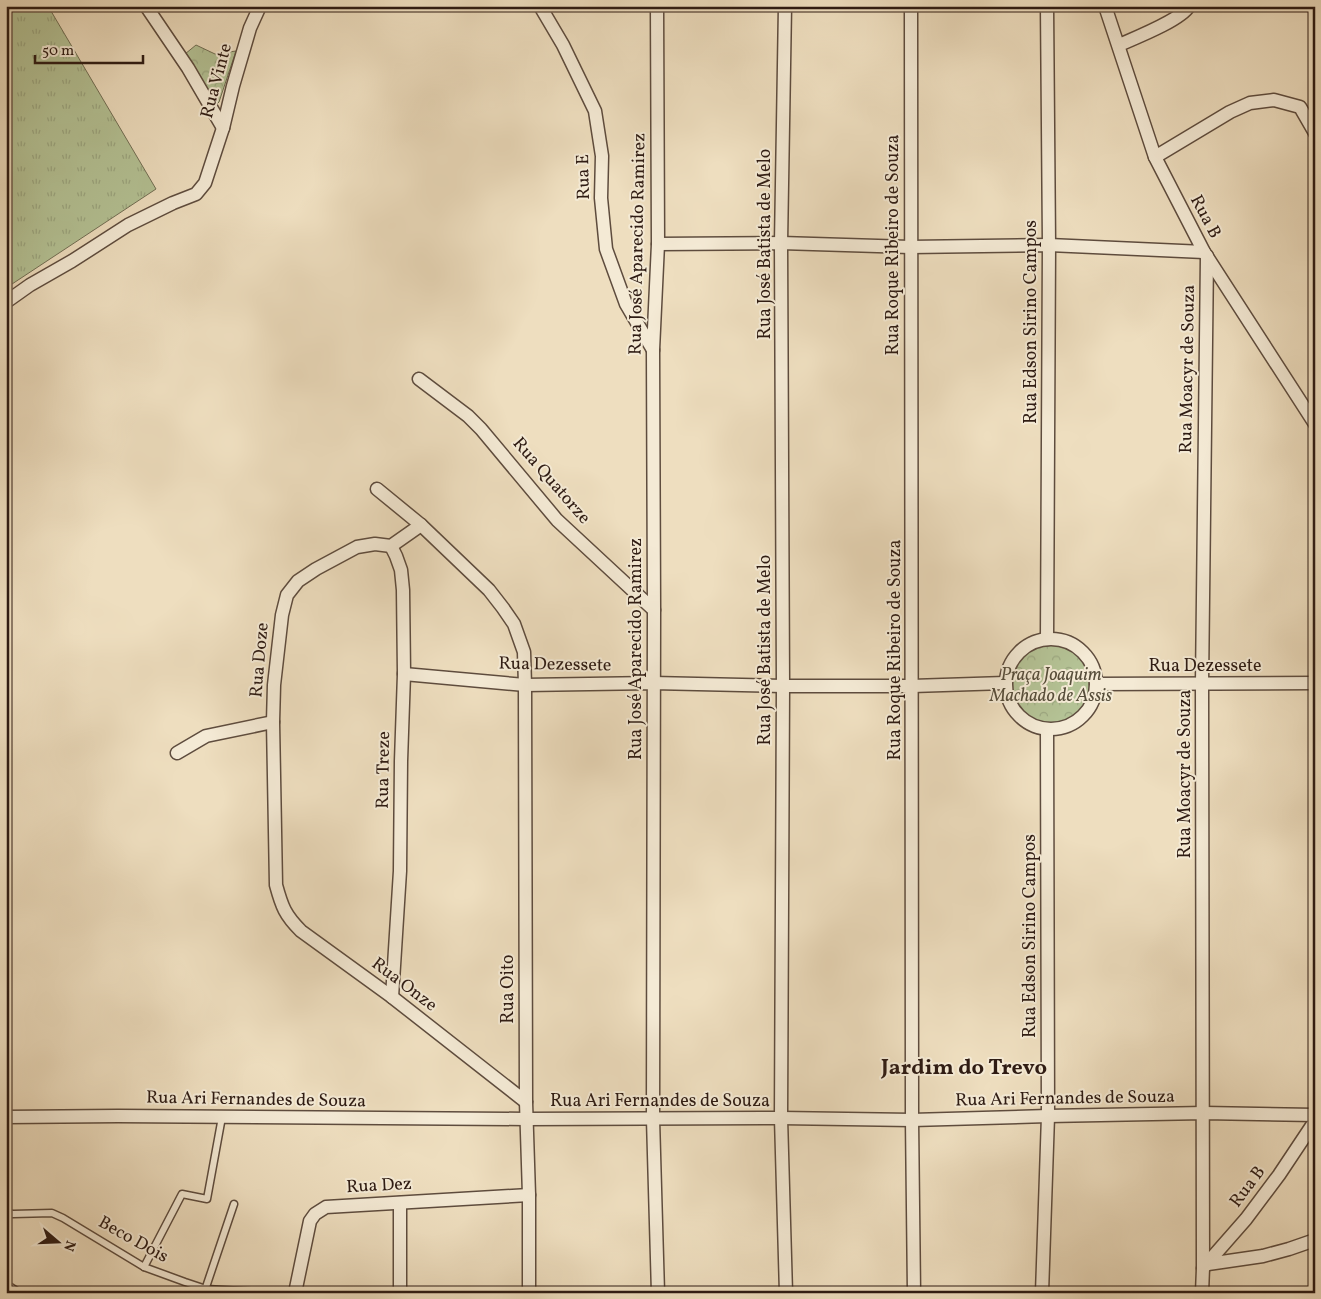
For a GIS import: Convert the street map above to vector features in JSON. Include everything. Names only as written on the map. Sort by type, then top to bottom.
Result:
[{"type":"street","points":[[146,6],[188,68],[223,128]]},
{"type":"street","name":"Rua Vinte","points":[[6,302],[30,285],[128,225],[196,194],[205,183],[223,128],[250,28],[260,6]]},
{"type":"street","name":"Rua E","points":[[540,6],[563,46],[595,111],[602,156],[601,198],[606,249],[626,304],[653,350]]},
{"type":"street","name":"Rua José Aparecido Ramirez","points":[[658,6],[658,244],[653,350],[653,1119],[658,1293]]},
{"type":"street","name":"Rua José Batista de Melo","points":[[785,6],[781,242],[783,686],[781,1118],[786,1293]]},
{"type":"street","name":"Rua Roque Ribeiro de Souza","points":[[911,6],[912,1120],[914,1293]]},
{"type":"street","name":"Rua Edson Sirino Campos","points":[[1047,639],[1048,6]]},
{"type":"street","name":"Rua B","points":[[1106,6],[1155,157],[1205,254],[1315,423]]},
{"type":"street","points":[[1119,45],[1176,18],[1188,9],[1189,6]]},
{"type":"street","points":[[1155,157],[1250,102],[1274,100],[1300,107],[1315,133]]},
{"type":"street","points":[[658,244],[781,242],[910,247],[1049,246],[1205,254]]},
{"type":"street","name":"Rua Moacyr de Souza","points":[[1202,1293],[1206,1266],[1202,683],[1205,254]]},
{"type":"street","name":"Rua Quatorze","points":[[419,379],[482,429],[557,520],[654,610]]},
{"type":"street","points":[[377,489],[421,525],[489,590],[514,624],[524,652],[525,685]]},
{"type":"street","points":[[391,546],[421,525]]},
{"type":"street","name":"Rua Doze","points":[[276,885],[274,685],[282,615],[287,595],[298,581],[357,547],[375,544],[391,546]]},
{"type":"street","name":"Rua Treze","points":[[391,546],[401,570],[404,674],[400,871],[392,997]]},
{"type":"street","points":[[1047,639],[1062,640],[1076,646],[1087,656],[1094,670],[1096,684],[1094,699],[1081,717],[1062,728],[1047,730],[1022,720],[1012,709],[1007,697],[1005,683],[1007,670],[1023,648],[1034,642],[1047,639]]},
{"type":"street","name":"Rua Dezessete","points":[[404,674],[525,685],[653,682],[783,686],[912,686],[1005,683]]},
{"type":"street","name":"Rua Dezessete","points":[[1096,684],[1315,683]]},
{"type":"street","name":"Rua Oito","points":[[525,685],[526,1119],[529,1196],[529,1293]]},
{"type":"street","points":[[177,753],[206,736],[273,722]]},
{"type":"street","name":"Rua Edson Sirino Campos","points":[[1042,1293],[1048,1116],[1047,730]]},
{"type":"street","name":"Rua Onze","points":[[276,885],[282,907],[290,920],[301,931],[392,997],[526,1102]]},
{"type":"street","name":"Rua Ari Fernandes de Souza","points":[[6,1117],[781,1118],[912,1120],[1204,1113],[1315,1115]]},
{"type":"street","name":"Rua B","points":[[1206,1266],[1246,1219],[1279,1175],[1315,1121]]},
{"type":"street","name":"Rua Dez","points":[[296,1293],[310,1221],[315,1214],[326,1207],[529,1196]]},
{"type":"street","points":[[400,1203],[400,1293]]},
{"type":"street","points":[[1206,1266],[1263,1256],[1315,1240]]},
{"type":"lane","points":[[144,1267],[182,1194],[207,1199],[222,1117]]},
{"type":"lane","points":[[205,1291],[234,1204]]},
{"type":"lane","name":"Beco Dois","points":[[6,1213],[52,1214],[63,1218],[144,1267],[205,1291],[277,1293]]},
{"type":"lane","points":[[6,1284],[20,1293]]},
{"type":"green space","points":[[6,6],[48,6],[156,189],[6,288]]},
{"type":"green space","points":[[196,45],[215,54],[236,51],[219,102],[216,105],[185,54]]},
{"type":"green space","name":"Praça Joaquim Machado de Assis","points":[[1051,643],[1067,646],[1081,655],[1090,669],[1093,685],[1090,701],[1081,715],[1067,724],[1051,727],[1035,724],[1021,715],[1012,701],[1009,685],[1012,669],[1021,655],[1035,646]]},
{"type":"district","name":"Jardim do Trevo","points":[[964,1068]]}]
